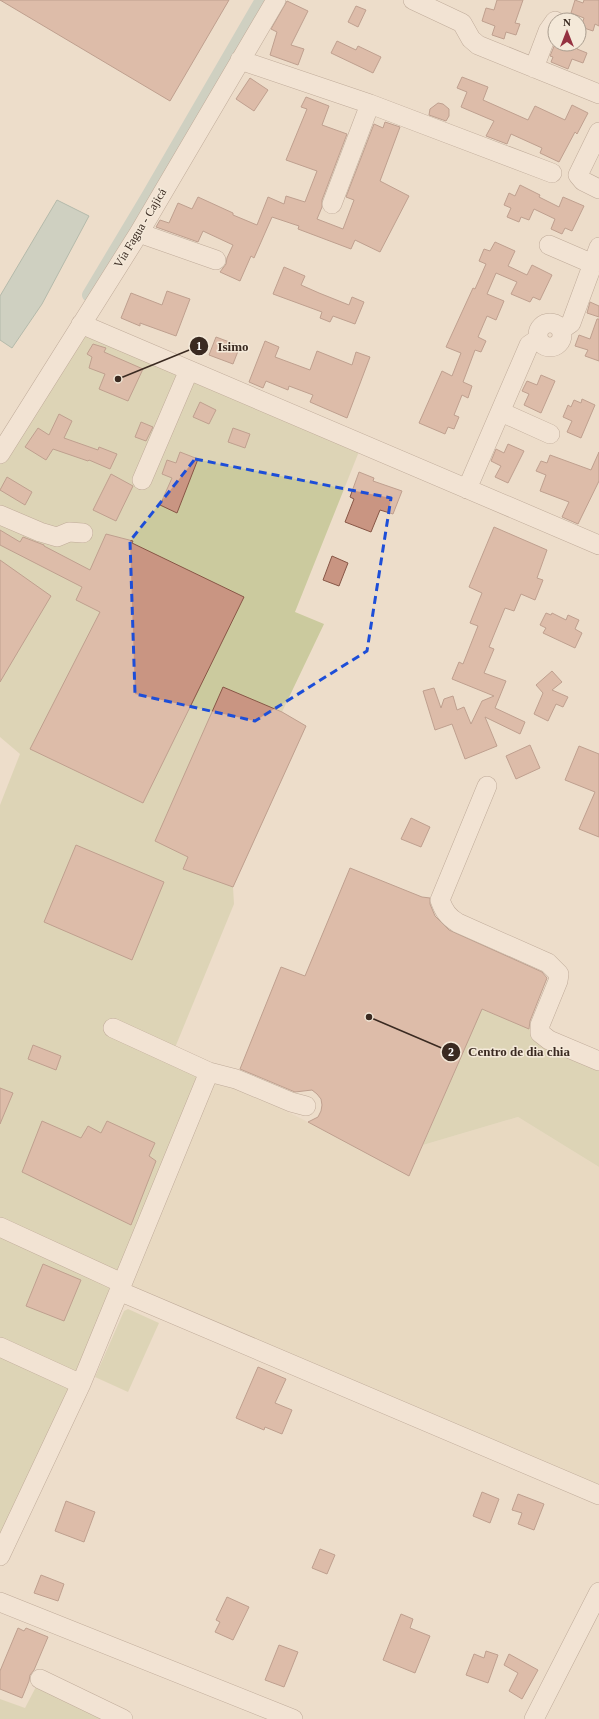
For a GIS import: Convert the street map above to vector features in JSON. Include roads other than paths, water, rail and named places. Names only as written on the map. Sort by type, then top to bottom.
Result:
[{"type":"street","name":"Vía Fagua - Cajicá","points":[[0,454],[139,233],[276,0]]},
{"type":"street","points":[[413,0],[462,23],[471,39],[478,45],[599,94]]},
{"type":"street","points":[[534,68],[547,34]]},
{"type":"street","points":[[240,60],[370,104],[552,174]]},
{"type":"street","points":[[332,204],[370,104]]},
{"type":"street","points":[[599,132],[578,175],[583,181],[599,189]]},
{"type":"street","points":[[139,233],[216,260]]},
{"type":"street","points":[[467,489],[529,345],[538,339],[538,330],[544,324],[552,322],[562,330],[571,323],[596,255],[549,245]]},
{"type":"street","points":[[81,324],[599,545]]},
{"type":"street","points":[[142,480],[189,370]]},
{"type":"street","points":[[501,412],[550,434]]},
{"type":"street","points":[[0,515],[40,532],[57,537],[69,532],[83,534]]},
{"type":"street","points":[[487,786],[440,900],[444,911],[450,918],[458,923],[548,963],[554,968],[559,974],[558,981],[540,1025],[540,1033],[549,1040],[599,1061]]},
{"type":"street","points":[[112,1028],[209,1072],[236,1078],[291,1102],[306,1106]]},
{"type":"street","points":[[0,1556],[81,1384],[209,1072]]},
{"type":"street","points":[[0,1227],[121,1287],[599,1495]]},
{"type":"street","points":[[0,1347],[81,1384]]},
{"type":"street","points":[[539,1717],[599,1592]]},
{"type":"street","points":[[0,1602],[293,1719]]},
{"type":"street","points":[[40,1679],[123,1719]]},
{"type":"waterway","points":[[89,295],[262,0]]},
{"type":"place","name":"Isimo","points":[[118,379]]},
{"type":"place","name":"Centro de dia chia","points":[[369,1017]]}]
